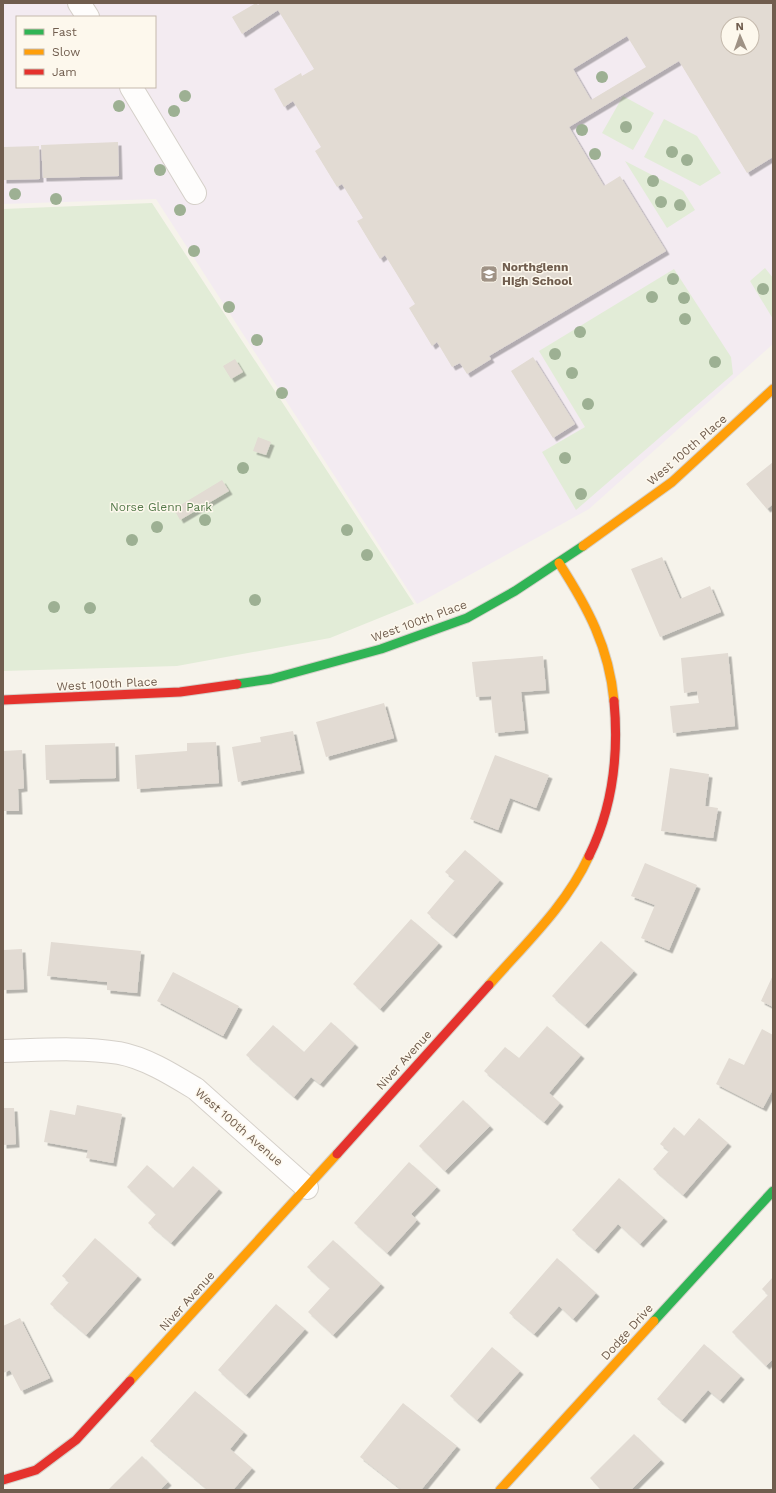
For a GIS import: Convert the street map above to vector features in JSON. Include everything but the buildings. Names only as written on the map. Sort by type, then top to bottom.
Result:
[{"type":"street","points":[[80,3],[87,16]]},
{"type":"street","points":[[131,88],[195,193]]},
{"type":"street","name":"West 100th Place","points":[[3,700],[180,692],[271,679],[381,649],[467,618],[514,592],[559,563],[672,482],[773,389]]},
{"type":"street","name":"Niver Avenue","points":[[3,1480],[36,1470],[76,1440],[307,1188],[558,907],[584,867],[596,841],[606,813],[616,766],[618,737],[614,689],[602,642],[582,598],[559,563]]},
{"type":"street","name":"West 100th Avenue","points":[[3,1051],[72,1049],[120,1054],[136,1058],[176,1076],[196,1089],[307,1188]]},
{"type":"street","name":"Dodge Drive","points":[[500,1490],[773,1191]]},
{"type":"shaded area","name":"Northglenn High School","points":[[3,3],[773,3],[773,344],[589,509],[417,604],[156,199],[3,204]]},
{"type":"green space","points":[[623,96],[654,113],[633,150],[602,133]]},
{"type":"green space","points":[[664,119],[697,136],[721,173],[700,186],[644,157]]},
{"type":"green space","points":[[625,161],[683,191],[695,210],[667,228]]},
{"type":"green space","name":"Norse Glenn Park","points":[[152,203],[414,604],[330,638],[177,666],[3,671],[3,209]]},
{"type":"green space","points":[[765,268],[773,278],[773,319],[750,281]]},
{"type":"green space","points":[[674,269],[731,357],[733,374],[576,510],[542,452],[585,427],[539,351]]},
{"type":"traffic: fast","points":[[237,684],[271,679],[381,649],[467,618],[515,591],[583,546]]},
{"type":"traffic: fast","points":[[654,1321],[773,1191]]},
{"type":"traffic: slow","points":[[583,546],[672,482],[773,389]]},
{"type":"traffic: slow","points":[[559,563],[588,612],[596,629],[607,663],[614,701]]},
{"type":"traffic: slow","points":[[489,985],[557,908],[580,874],[589,856]]},
{"type":"traffic: slow","points":[[130,1381],[337,1154]]},
{"type":"traffic: slow","points":[[500,1490],[654,1321]]},
{"type":"traffic: jam","points":[[3,700],[180,692],[237,684]]},
{"type":"traffic: jam","points":[[589,856],[604,819],[609,800],[615,761],[616,741],[614,701]]},
{"type":"traffic: jam","points":[[337,1154],[489,985]]},
{"type":"traffic: jam","points":[[3,1480],[36,1470],[76,1440],[130,1381]]},
{"type":"place","name":"Northglenn High School","points":[[489,274]]}]
